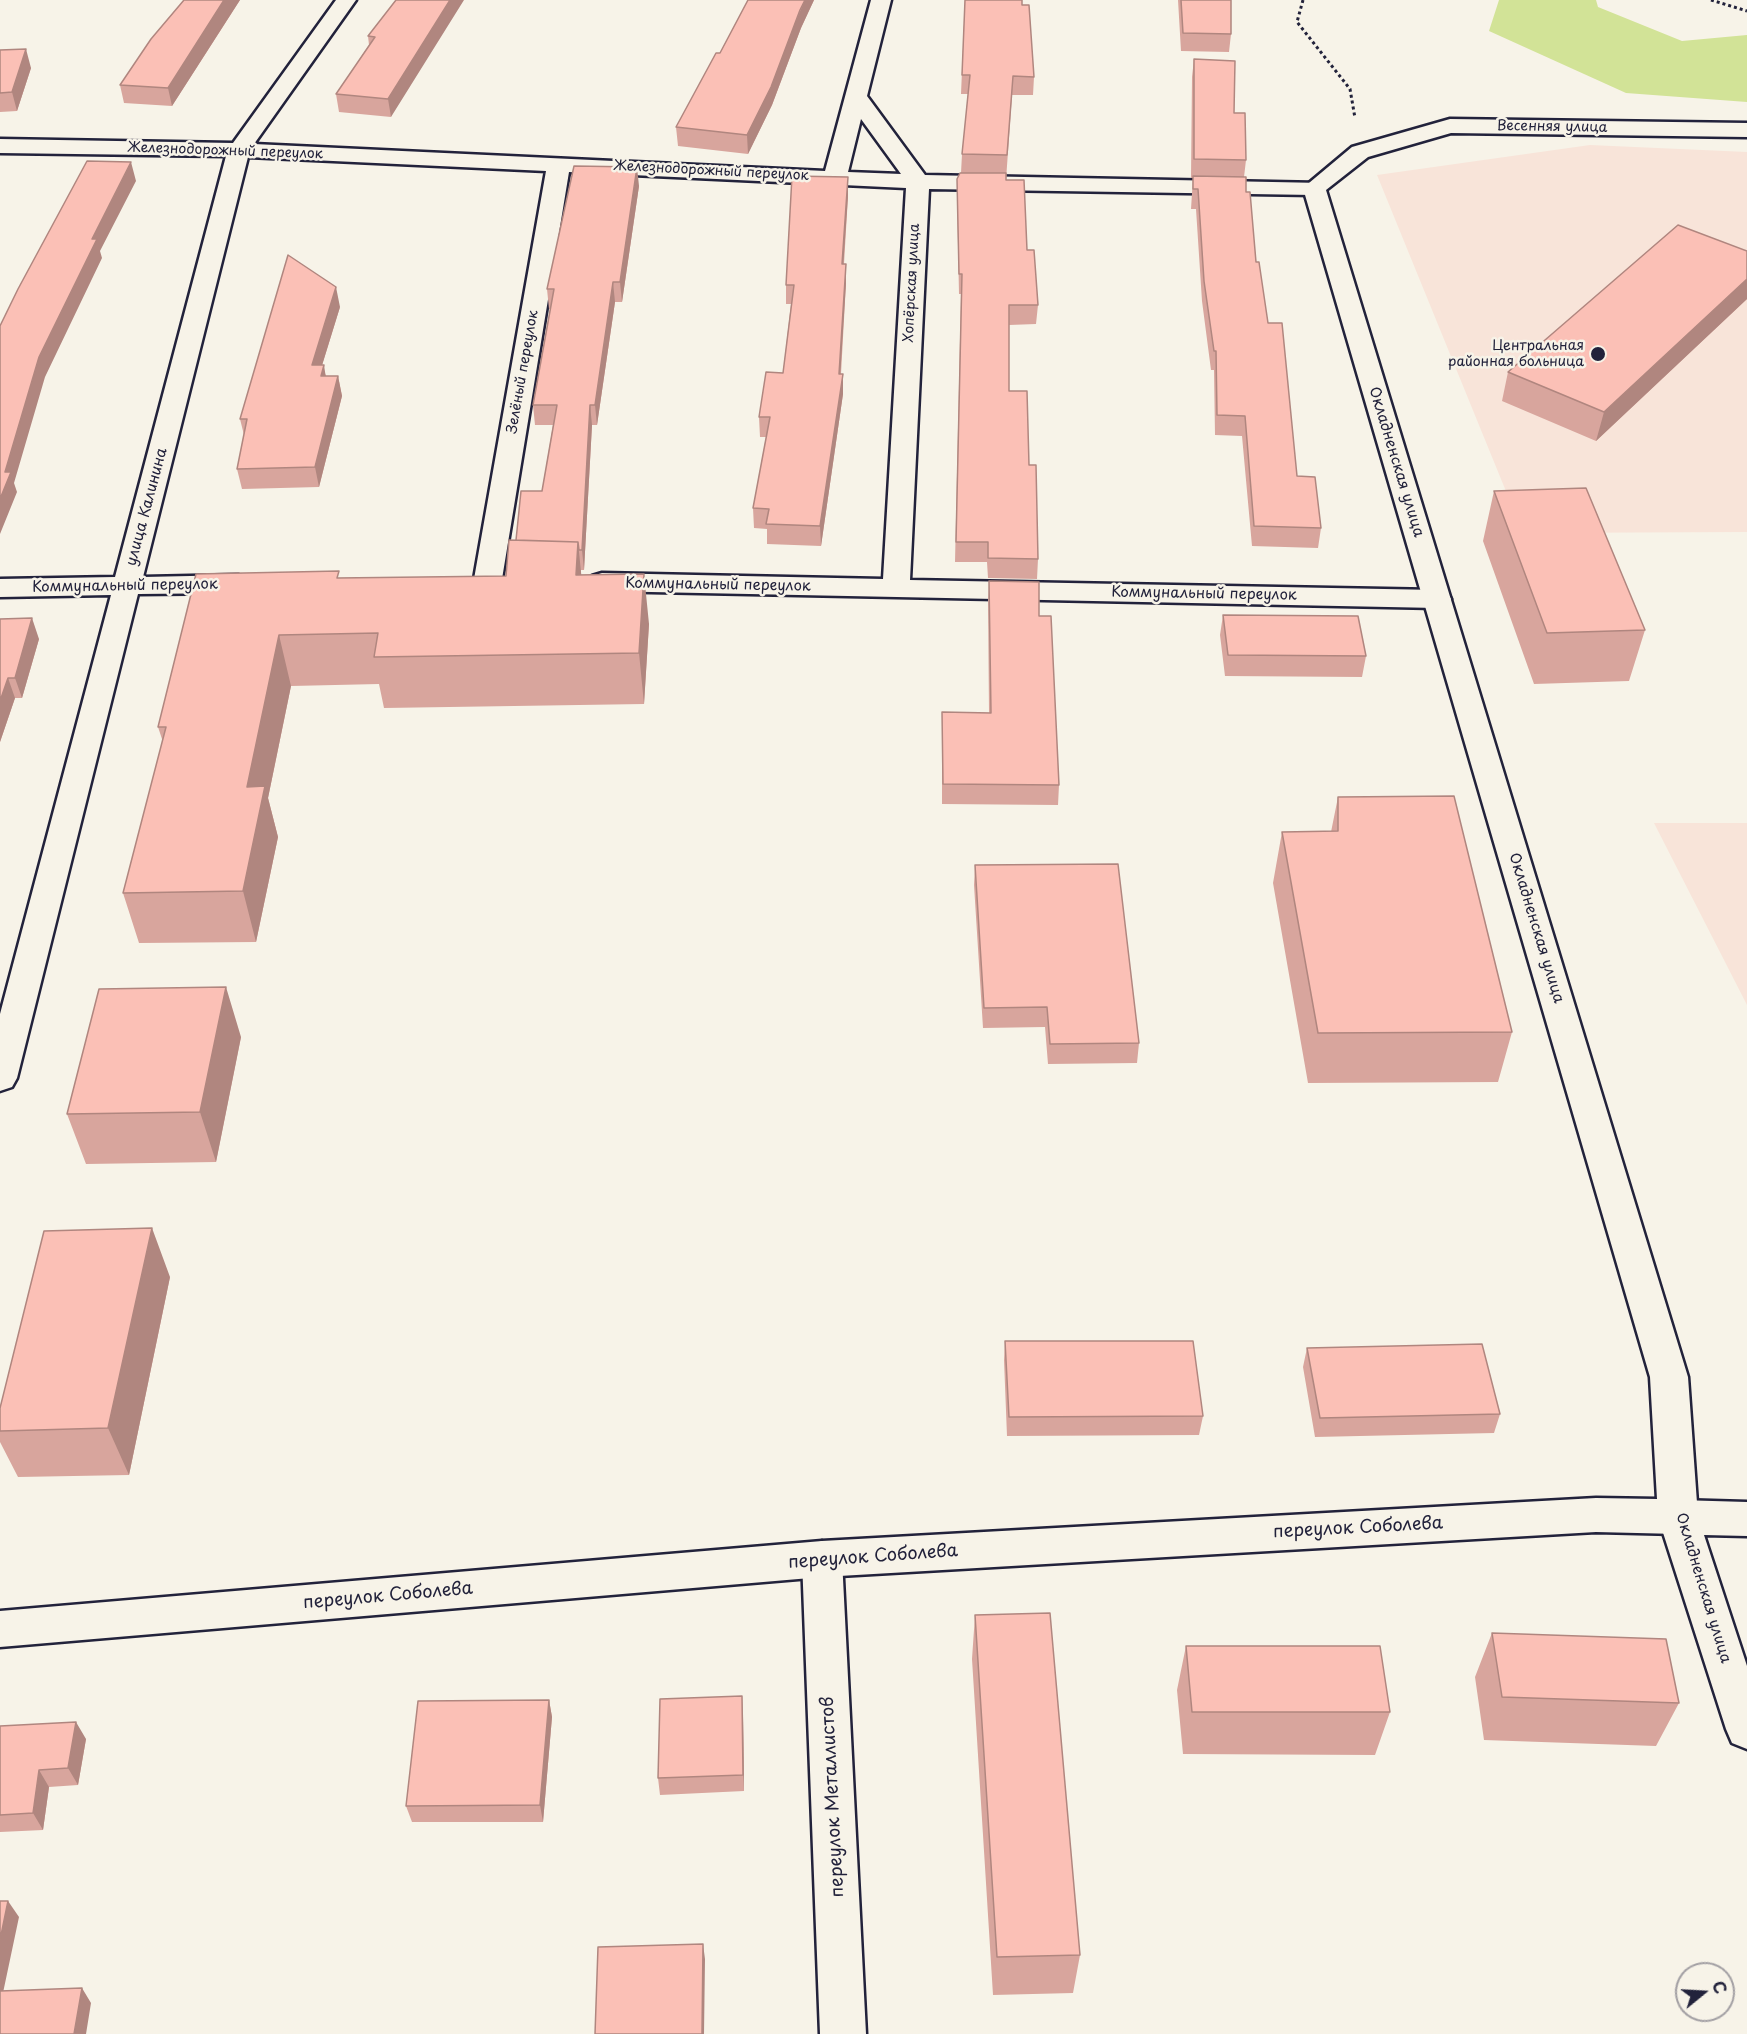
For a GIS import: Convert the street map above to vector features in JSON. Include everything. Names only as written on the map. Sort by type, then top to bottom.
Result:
[{"type":"street","name":"улица Калинина","points":[[0,1078],[239,150],[346,0]]},
{"type":"street","points":[[836,177],[881,0]]},
{"type":"street","points":[[856,96],[918,182]]},
{"type":"street","name":"Весенняя улица","points":[[1360,152],[1450,126],[1747,130]]},
{"type":"street","name":"Железнодорожный переулок","points":[[0,146],[239,150],[918,182],[1314,188]]},
{"type":"street","points":[[1314,188],[1360,152]]},
{"type":"street","name":"Зелёный переулок","points":[[488,580],[558,164]]},
{"type":"street","name":"Хопёрская улица","points":[[896,589],[918,182]]},
{"type":"street","name":"Окладненская улица","points":[[1314,188],[1669,1377],[1678,1517],[1747,1729]]},
{"type":"street","name":"Коммунальный переулок","points":[[572,581],[1437,598]]},
{"type":"street","name":"Коммунальный переулок","points":[[0,588],[266,583]]},
{"type":"street","name":"переулок Соболева","points":[[0,1629],[822,1559],[1596,1515],[1747,1519]]},
{"type":"street","name":"переулок Металлистов","points":[[822,1559],[843,2034]]},
{"type":"path","points":[[1304,0],[1298,22],[1350,89],[1360,152]]},
{"type":"path","points":[[1711,0],[1747,11]]},
{"type":"shaded area","name":"Центральная районная больница","points":[[1590,145],[1747,152],[1747,532],[1523,533],[1377,175]]},
{"type":"shaded area","points":[[1654,823],[1747,823],[1747,1005]]},
{"type":"green space","points":[[1499,0],[1596,0],[1598,7],[1682,41],[1747,35],[1747,102],[1626,93],[1489,31]]},
{"type":"building","points":[[184,0],[224,0],[168,88],[120,85],[151,39]]},
{"type":"building","points":[[396,0],[450,0],[388,99],[336,94],[375,37],[368,36]]},
{"type":"building","points":[[748,0],[805,0],[771,87],[747,135],[676,127],[716,53],[720,53]]},
{"type":"building","points":[[965,0],[1022,0],[1022,5],[1029,5],[1034,77],[1013,76],[1007,155],[962,154],[970,75],[962,75]]},
{"type":"building","points":[[1181,0],[1231,0],[1231,34],[1183,33]]},
{"type":"building","points":[[26,49],[12,92],[0,93],[0,50]]},
{"type":"building","points":[[1194,59],[1235,61],[1234,113],[1245,113],[1246,160],[1194,159]]},
{"type":"building","points":[[87,161],[131,162],[92,239],[97,239],[39,357],[5,472],[11,472],[0,499],[0,326]]},
{"type":"building","points":[[574,166],[637,167],[620,282],[613,282],[595,405],[590,405],[582,550],[579,550],[578,542],[516,540],[521,491],[542,491],[557,405],[533,405],[554,289],[547,289]]},
{"type":"building","points":[[960,173],[1006,173],[1006,180],[1024,180],[1027,250],[1034,250],[1038,305],[1009,305],[1009,391],[1027,391],[1029,465],[1036,465],[1038,559],[988,558],[988,542],[956,542],[962,274],[959,274],[957,179]]},
{"type":"building","points":[[792,176],[848,177],[842,264],[846,264],[839,374],[843,374],[820,526],[766,524],[769,509],[753,508],[770,417],[759,417],[766,372],[783,373],[794,285],[786,285]]},
{"type":"building","points":[[1193,176],[1246,177],[1246,192],[1250,192],[1256,262],[1259,262],[1268,323],[1282,323],[1297,476],[1315,477],[1321,528],[1254,526],[1245,416],[1217,415],[1216,351],[1214,351],[1204,281],[1198,189],[1193,189]]},
{"type":"building","points":[[1678,225],[1747,251],[1747,279],[1604,412],[1508,372]]},
{"type":"building","points":[[288,255],[336,287],[312,365],[324,365],[321,376],[338,376],[315,467],[237,469],[247,419],[240,419]]},
{"type":"building","points":[[1586,488],[1645,630],[1547,633],[1494,491]]},
{"type":"building","points":[[509,540],[578,542],[576,575],[644,574],[639,653],[374,657],[378,633],[279,635],[247,787],[265,786],[243,891],[123,893],[166,727],[158,727],[196,574],[339,571],[337,578],[506,576]]},
{"type":"building","points":[[989,581],[1039,582],[1039,616],[1051,616],[1059,785],[943,784],[942,712],[991,713]]},
{"type":"building","points":[[1223,615],[1358,616],[1366,656],[1228,655]]},
{"type":"building","points":[[32,618],[15,678],[8,678],[0,701],[0,619]]},
{"type":"building","points":[[1454,796],[1512,1032],[1318,1033],[1282,832],[1338,831],[1338,797]]},
{"type":"building","points":[[1118,864],[1139,1043],[1050,1044],[1047,1007],[984,1008],[975,865]]},
{"type":"building","points":[[226,987],[200,1112],[67,1114],[99,989]]},
{"type":"building","points":[[152,1228],[108,1428],[0,1431],[0,1408],[44,1231]]},
{"type":"building","points":[[1005,1341],[1193,1341],[1203,1416],[1009,1417]]},
{"type":"building","points":[[1482,1344],[1500,1414],[1320,1418],[1307,1348]]},
{"type":"building","points":[[1050,1613],[1080,1955],[997,1957],[975,1615]]},
{"type":"building","points":[[1492,1633],[1666,1639],[1679,1703],[1502,1697]]},
{"type":"building","points":[[1186,1646],[1380,1646],[1390,1712],[1192,1712]]},
{"type":"building","points":[[742,1696],[743,1775],[658,1778],[660,1699]]},
{"type":"building","points":[[549,1700],[540,1805],[406,1806],[418,1701]]},
{"type":"building","points":[[76,1722],[68,1768],[39,1770],[33,1813],[0,1815],[0,1726]]},
{"type":"building","points":[[0,1901],[8,1901],[0,1940]]},
{"type":"building","points":[[703,1944],[702,2034],[595,2034],[598,1947]]},
{"type":"building","points":[[82,1988],[74,2034],[0,2034],[0,1991]]},
{"type":"place","name":"Центральная районная больница","points":[[1598,354]]}]
